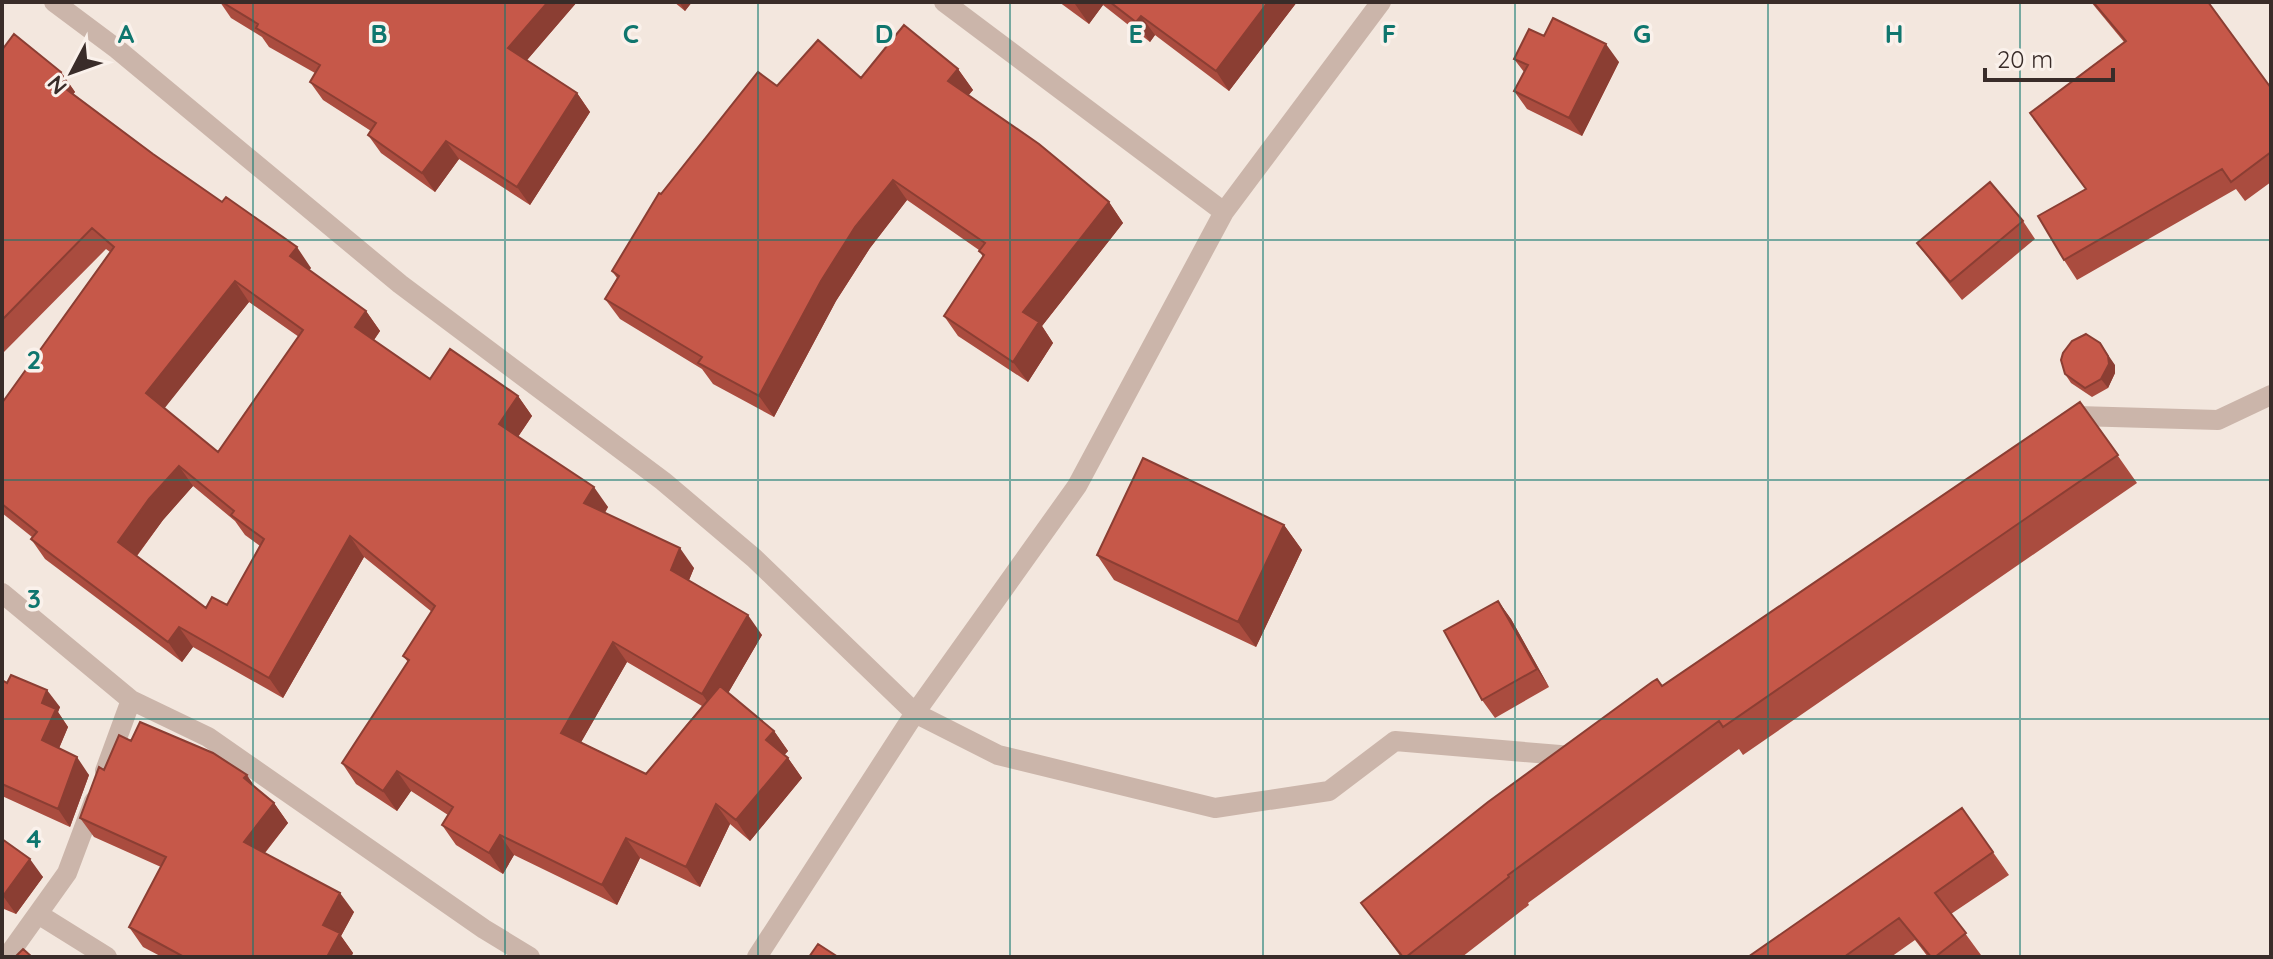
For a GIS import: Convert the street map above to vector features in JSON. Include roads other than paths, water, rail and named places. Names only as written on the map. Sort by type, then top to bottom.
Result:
[{"type":"street","points":[[54,2],[117,49],[400,284],[663,481],[754,558],[915,713],[998,755],[1215,808],[1329,791],[1395,741],[1572,756],[1596,741]]},
{"type":"street","points":[[944,2],[1224,212]]},
{"type":"street","points":[[757,957],[915,713],[1077,486],[1224,212],[1381,2]]},
{"type":"street","points":[[2050,433],[2077,416],[2218,420],[2271,395]]},
{"type":"street","points":[[2,593],[131,700],[208,737],[484,929],[530,957]]},
{"type":"street","points":[[7,957],[67,873],[131,700]]},
{"type":"street","points":[[38,914],[107,957]]}]
